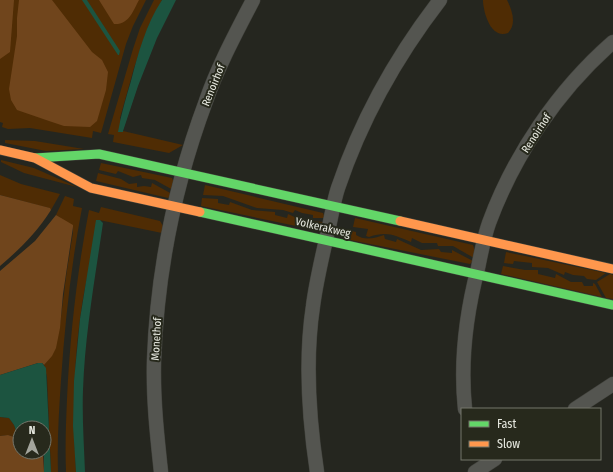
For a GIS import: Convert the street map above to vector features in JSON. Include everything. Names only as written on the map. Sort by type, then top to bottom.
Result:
[{"type":"street","name":"Renoirhof","points":[[175,206],[188,151],[206,100],[228,49],[253,0]]},
{"type":"street","points":[[317,472],[310,408],[310,353],[313,307],[338,189],[362,126],[375,100],[400,56],[440,0]]},
{"type":"street","name":"Renoirhof","points":[[476,274],[489,224],[507,181],[537,129],[565,91],[586,67],[613,42]]},
{"type":"street","name":"Volkerakweg","points":[[0,150],[35,158],[91,188],[613,305]]},
{"type":"street","name":"Volkerakweg","points":[[35,158],[99,154],[613,269]]},
{"type":"street","name":"Monethof","points":[[161,472],[156,422],[154,362],[159,290],[175,206]]},
{"type":"street","points":[[465,408],[463,387],[465,343],[468,312],[476,274]]},
{"type":"street","points":[[577,408],[613,384]]},
{"type":"street","points":[[476,467],[493,460]]},
{"type":"shaded area","points":[[0,0],[146,0],[126,44],[101,133],[93,131],[92,138],[30,128],[8,129],[2,127],[3,123],[0,122]]},
{"type":"shaded area","points":[[0,0],[14,0],[10,52],[0,59]]},
{"type":"shaded area","points":[[19,0],[52,0],[92,52],[102,60],[108,72],[106,90],[97,121],[90,127],[64,126],[49,121],[17,110],[11,100],[9,89],[17,36]]},
{"type":"shaded area","points":[[82,0],[87,0],[120,51],[119,55],[118,55]]},
{"type":"shaded area","points":[[99,0],[139,0],[127,20],[119,24],[114,24]]},
{"type":"shaded area","points":[[154,0],[162,0],[148,27],[134,68],[120,118],[123,132],[183,145],[169,153],[113,142],[114,135],[108,134],[140,28]]},
{"type":"shaded area","points":[[162,0],[176,0],[157,38],[138,86],[123,132],[118,132],[143,39],[151,19]]},
{"type":"shaded area","points":[[483,0],[507,0],[513,17],[511,29],[508,33],[502,34],[497,32],[489,24],[486,18]]},
{"type":"shaded area","points":[[5,140],[35,141],[84,149],[46,151],[5,143]]},
{"type":"shaded area","points":[[1,160],[34,168],[77,187],[24,173],[1,162]]},
{"type":"shaded area","points":[[101,163],[172,178],[174,183],[173,190],[155,180],[142,178],[141,175],[133,177],[118,171],[116,174],[99,170]]},
{"type":"shaded area","points":[[98,173],[121,179],[129,184],[137,183],[137,187],[151,187],[152,183],[172,194],[168,198],[96,181]]},
{"type":"shaded area","points":[[0,175],[21,184],[60,194],[51,210],[49,208],[0,195]]},
{"type":"shaded area","points":[[205,185],[323,213],[325,218],[313,218],[313,215],[295,210],[293,213],[283,210],[257,208],[223,196],[203,195]]},
{"type":"shaded area","points":[[0,195],[50,208],[51,210],[28,240],[0,266]]},
{"type":"shaded area","points":[[65,196],[74,199],[73,206],[82,208],[64,337],[59,415],[58,472],[51,472],[52,420],[49,420],[47,377],[44,365],[54,349],[59,331],[73,232],[73,227],[56,215]]},
{"type":"shaded area","points":[[202,198],[218,199],[218,203],[229,205],[230,202],[252,210],[275,212],[275,215],[287,218],[288,214],[303,221],[324,222],[320,231],[201,206]]},
{"type":"shaded area","points":[[101,207],[160,221],[163,226],[162,233],[99,220],[84,294],[76,357],[74,434],[76,472],[66,472],[68,375],[78,280],[89,210],[99,213]]},
{"type":"shaded area","points":[[56,215],[73,225],[73,227],[56,348],[52,356],[44,365],[42,363],[38,363],[0,375],[0,271],[35,241]]},
{"type":"shaded area","points":[[355,218],[473,245],[475,251],[474,258],[453,246],[438,246],[437,243],[422,243],[412,238],[411,242],[400,237],[386,234],[369,237],[366,236],[368,229],[353,227]]},
{"type":"shaded area","points":[[96,220],[100,220],[103,223],[84,369],[83,410],[85,472],[76,472],[73,426],[74,381],[80,319]]},
{"type":"shaded area","points":[[352,231],[356,232],[356,235],[359,237],[363,238],[374,238],[384,235],[385,239],[396,242],[397,239],[421,250],[439,249],[441,252],[452,253],[452,250],[473,261],[470,264],[350,240]]},
{"type":"shaded area","points":[[506,252],[606,273],[596,280],[587,279],[584,276],[573,275],[565,272],[564,275],[548,268],[532,267],[532,263],[514,261],[513,264],[504,263]]},
{"type":"shaded area","points":[[503,266],[525,270],[538,270],[538,274],[555,278],[556,274],[571,282],[582,282],[584,286],[593,286],[593,283],[602,297],[501,274]]},
{"type":"shaded area","points":[[610,274],[613,275],[613,299],[606,298],[597,282]]},
{"type":"shaded area","points":[[42,363],[46,368],[48,420],[12,420],[12,422],[9,418],[0,417],[0,375]]},
{"type":"shaded area","points":[[0,417],[9,418],[12,422],[12,436],[8,435],[0,436]]},
{"type":"shaded area","points":[[8,435],[12,436],[12,460],[43,460],[44,472],[0,472],[0,436]]},
{"type":"shaded area","points":[[44,460],[50,460],[51,472],[44,472]]},
{"type":"traffic: fast","points":[[35,158],[99,154],[400,221]]},
{"type":"traffic: fast","points":[[200,212],[613,305]]},
{"type":"traffic: slow","points":[[0,150],[35,158],[91,188],[200,212]]},
{"type":"traffic: slow","points":[[400,221],[613,269]]}]
